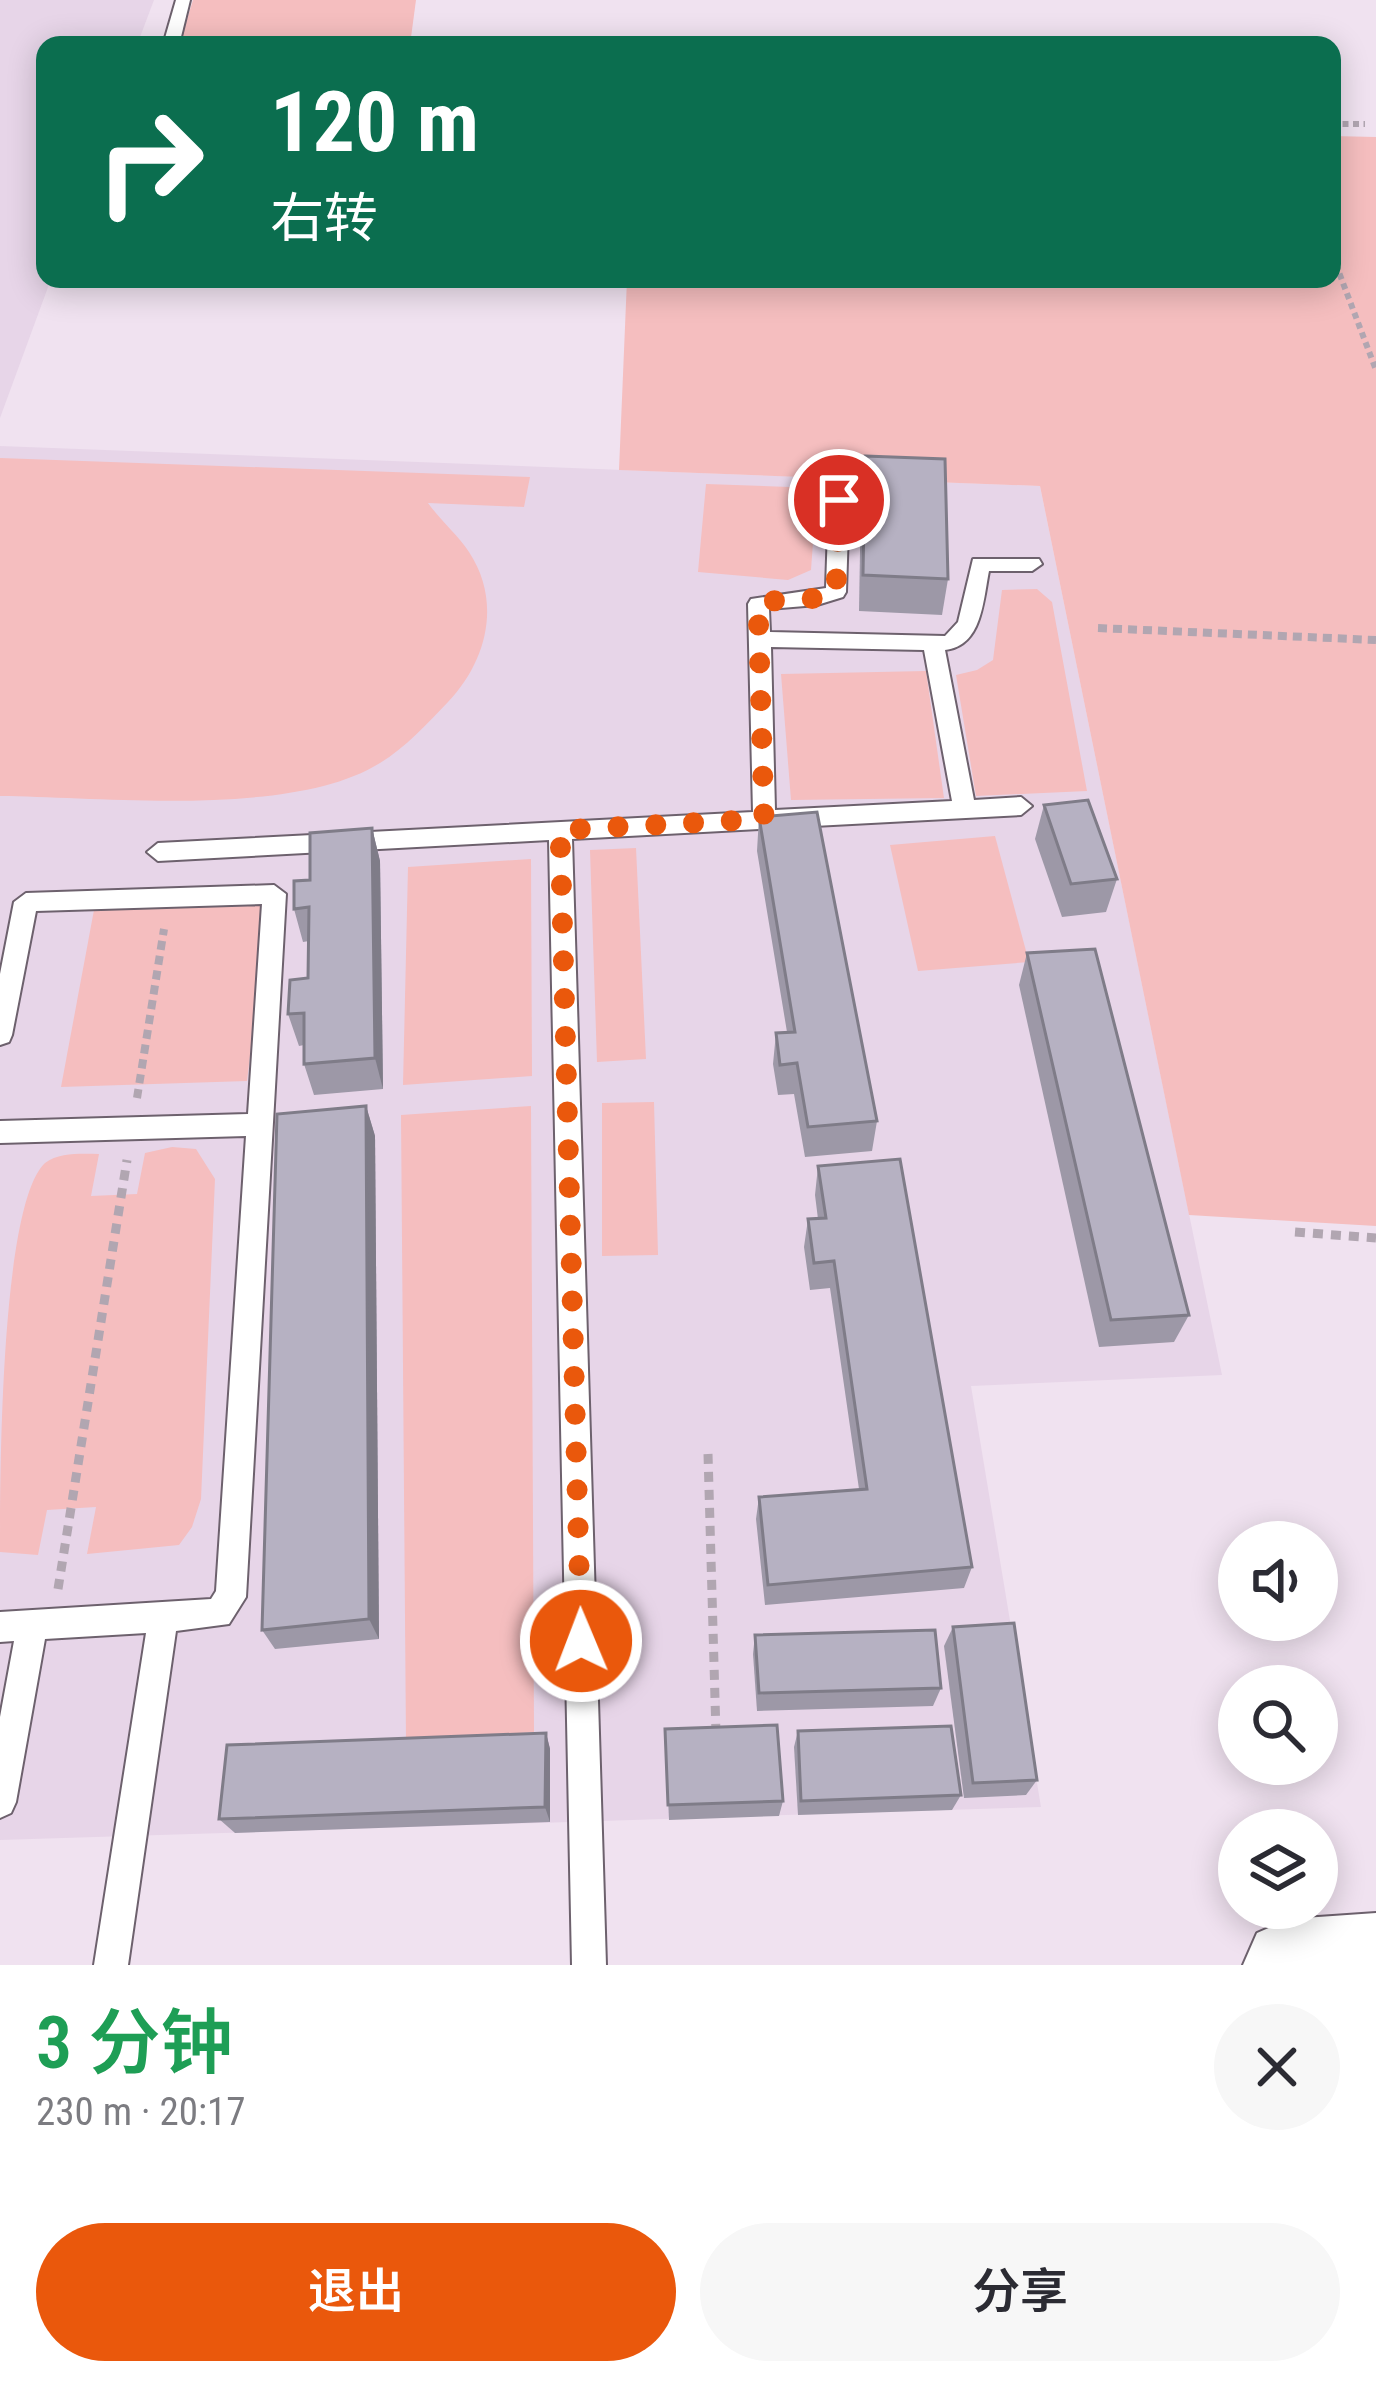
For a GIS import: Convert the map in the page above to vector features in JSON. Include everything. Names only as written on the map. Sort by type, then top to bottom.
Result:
[{"type":"street","points":[[1289,1965],[1376,1958]]},
{"type":"lane","points":[[173,36],[183,0]]},
{"type":"lane","points":[[764,819],[758,604],[775,598],[823,598],[836,592],[839,500]]},
{"type":"lane","points":[[760,639],[950,643],[968,626],[980,565],[1032,564]]},
{"type":"lane","points":[[933,643],[965,808]]},
{"type":"lane","points":[[158,852],[1021,806]]},
{"type":"lane","points":[[560,830],[589,1965]]},
{"type":"lane","points":[[0,1035],[26,902],[274,894],[231,1597],[218,1613],[0,1628]]},
{"type":"lane","points":[[0,1132],[261,1125]]},
{"type":"lane","points":[[111,1965],[163,1617]]},
{"type":"lane","points":[[0,1802],[42,1625]]},
{"type":"path","points":[[1341,124],[1365,124]]},
{"type":"path","points":[[1341,278],[1376,370]]},
{"type":"path","points":[[1098,628],[1376,640]]},
{"type":"path","points":[[42,1625],[169,898]]},
{"type":"path","points":[[1295,1232],[1376,1238]]},
{"type":"path","points":[[708,1454],[716,1736]]},
{"type":"shaded area","points":[[0,0],[154,0],[140,36],[36,36],[36,288],[48,288],[0,418]]},
{"type":"shaded area","points":[[193,0],[416,0],[411,36],[182,36]]},
{"type":"shaded area","points":[[1341,136],[1376,137],[1376,1226],[1189,1215],[1040,486],[619,470],[627,288],[1341,288]]},
{"type":"shaded area","points":[[0,446],[1040,486],[1222,1375],[971,1386],[1041,1807],[0,1840]]},
{"type":"shaded area","points":[[0,458],[530,477],[524,507],[428,503],[465,546],[479,571],[485,591],[486,630],[461,686],[416,735],[380,763],[343,780],[298,792],[248,798],[0,796]]},
{"type":"shaded area","points":[[706,484],[817,488],[811,570],[788,580],[698,572]]},
{"type":"shaded area","points":[[1037,589],[1052,602],[1087,791],[976,796],[956,675],[993,660],[1002,590]]},
{"type":"shaded area","points":[[926,671],[944,798],[791,800],[781,674]]},
{"type":"shaded area","points":[[995,836],[1029,962],[918,971],[890,845]]},
{"type":"shaded area","points":[[636,848],[646,1059],[597,1062],[590,850]]},
{"type":"shaded area","points":[[531,859],[532,1076],[403,1085],[408,867]]},
{"type":"shaded area","points":[[268,905],[247,1081],[61,1087],[94,910]]},
{"type":"shaded area","points":[[654,1102],[658,1255],[602,1256],[602,1103]]},
{"type":"shaded area","points":[[531,1106],[534,1732],[406,1742],[401,1115]]},
{"type":"shaded area","points":[[172,1147],[196,1149],[215,1179],[201,1499],[192,1527],[179,1545],[87,1554],[96,1507],[47,1510],[38,1555],[0,1552],[11,1286],[30,1189],[51,1159],[99,1154],[91,1196],[137,1194],[145,1153]]},
{"type":"building","points":[[865,456],[945,459],[948,579],[863,575]]},
{"type":"building","points":[[1088,800],[1117,879],[1071,884],[1044,805]]},
{"type":"building","points":[[817,812],[877,1121],[808,1127],[797,1063],[780,1065],[776,1033],[795,1032],[759,817]]},
{"type":"building","points":[[372,828],[375,1058],[304,1064],[304,1013],[288,1014],[290,980],[308,978],[309,907],[294,909],[294,881],[310,880],[310,833]]},
{"type":"building","points":[[1095,949],[1189,1315],[1111,1320],[1027,953]]},
{"type":"building","points":[[366,1106],[369,1619],[262,1630],[277,1114]]},
{"type":"building","points":[[900,1159],[972,1567],[768,1585],[759,1497],[867,1489],[834,1261],[814,1263],[808,1219],[826,1218],[818,1166]]},
{"type":"building","points":[[1014,1623],[1037,1780],[973,1783],[953,1627]]},
{"type":"building","points":[[935,1630],[941,1688],[759,1693],[755,1635]]},
{"type":"building","points":[[777,1725],[783,1801],[668,1805],[665,1729]]},
{"type":"building","points":[[951,1726],[961,1795],[801,1801],[798,1731]]},
{"type":"building","points":[[546,1733],[545,1807],[219,1819],[227,1745]]},
{"type":"route","points":[[581,1641],[560,830],[764,819],[758,604],[775,598],[823,598],[836,592],[839,500]]}]
